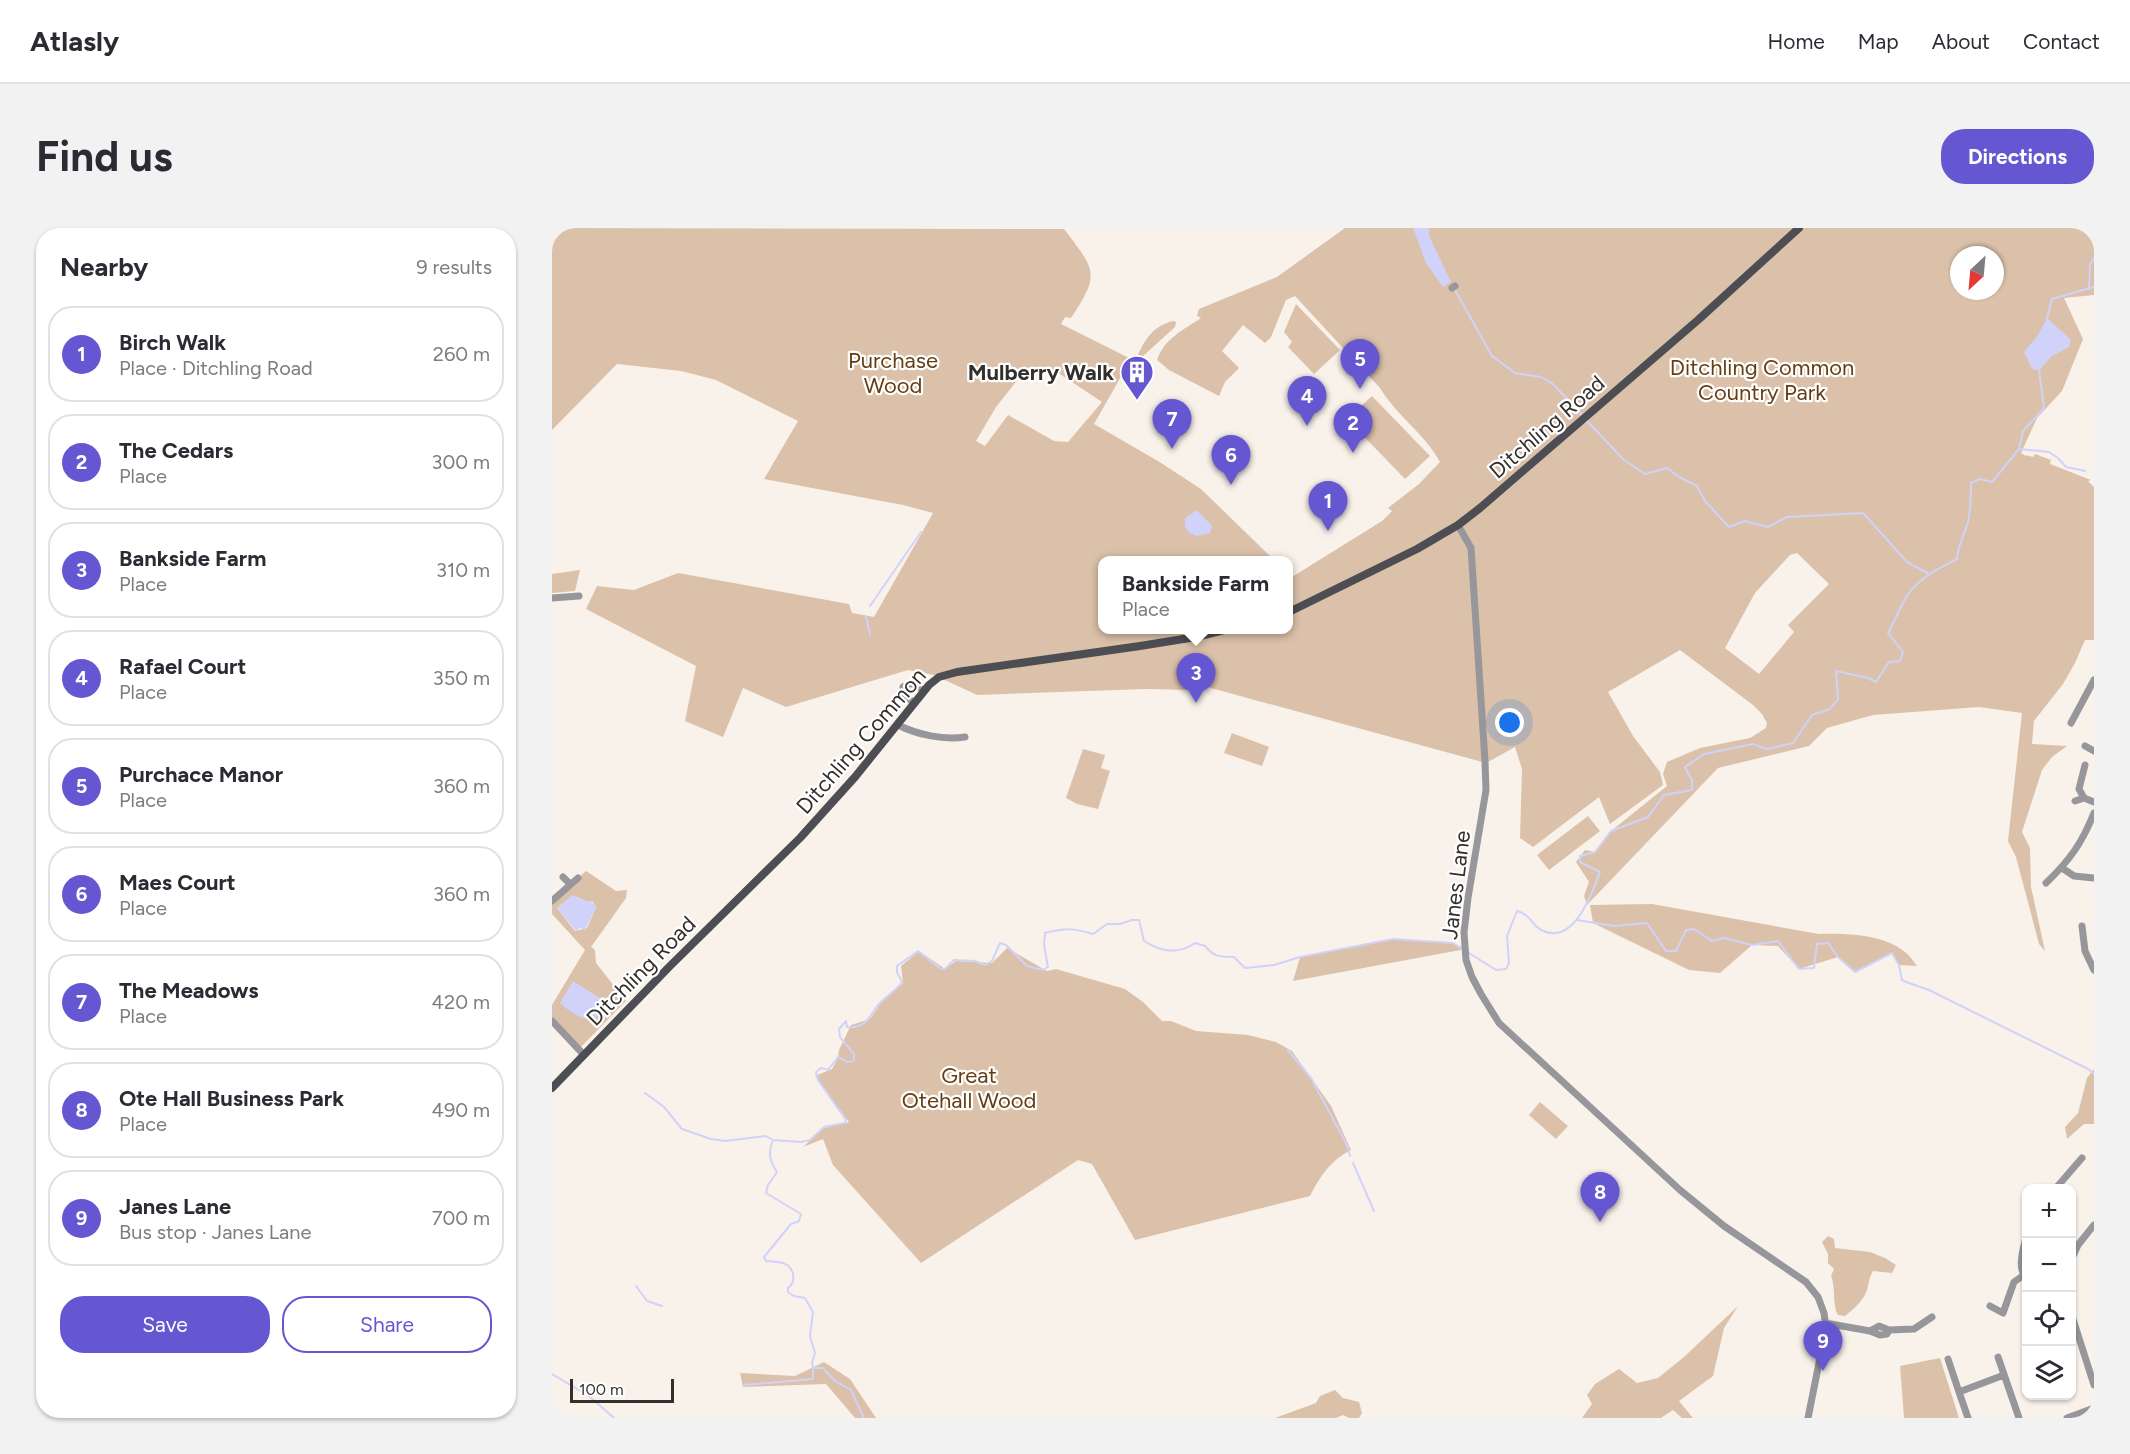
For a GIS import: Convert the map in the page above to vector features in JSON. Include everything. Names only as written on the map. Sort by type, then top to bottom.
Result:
[{"type":"main road","name":"Ditchling Road","points":[[1293,610],[1370,574],[1458,525],[1692,326],[1799,228]]},
{"type":"main road","name":"Ditchling Common","points":[[757,881],[800,838],[855,777],[898,725],[923,690],[939,677],[957,672],[1208,634]]},
{"type":"main road","name":"Ditchling Road","points":[[552,1088],[757,881]]},
{"type":"street","name":"Janes Lane","points":[[1458,525],[1472,548],[1486,790],[1468,898],[1466,960],[1473,981],[1499,1023],[1680,1190],[1724,1226],[1806,1282],[1818,1297],[1825,1323],[1824,1342],[1808,1418]]},
{"type":"street","points":[[552,598],[579,596]]},
{"type":"street","points":[[2071,723],[2092,690],[2094,680]]},
{"type":"street","points":[[914,703],[904,695],[903,687],[910,683],[923,690]]},
{"type":"street","points":[[898,725],[911,732],[954,739],[966,737]]},
{"type":"street","points":[[954,739],[955,747]]},
{"type":"street","points":[[2085,746],[2094,751]]},
{"type":"street","points":[[2085,765],[2079,789],[2084,798],[2094,802]]},
{"type":"street","points":[[2075,801],[2084,798]]},
{"type":"street","points":[[2046,883],[2062,868],[2082,842],[2094,813]]},
{"type":"street","points":[[2062,868],[2074,876],[2094,878]]},
{"type":"street","points":[[563,877],[570,884]]},
{"type":"street","points":[[552,901],[578,878]]},
{"type":"street","points":[[2082,926],[2085,951],[2094,970]]},
{"type":"street","points":[[552,1021],[584,1055]]},
{"type":"street","points":[[2059,1184],[2082,1158]]},
{"type":"street","points":[[2076,1241],[2094,1225]]},
{"type":"street","points":[[1990,1306],[2003,1313],[2013,1282],[2022,1278]]},
{"type":"street","points":[[1825,1323],[1884,1335],[1889,1330],[1914,1329],[1932,1317]]},
{"type":"street","points":[[2076,1329],[2094,1385]]},
{"type":"street","points":[[1998,1357],[2019,1418]]},
{"type":"street","points":[[1948,1359],[1968,1418]]},
{"type":"street","points":[[1959,1392],[2004,1375]]},
{"type":"street","points":[[2067,1418],[2094,1408]]},
{"type":"green space","points":[[552,228],[1064,229],[1088,263],[1090,281],[1081,303],[1071,318],[1065,317],[1061,324],[1131,359],[1094,424],[1201,489],[1270,556],[1098,556],[1098,634],[1293,634],[1293,576],[1382,521],[1392,511],[1388,508],[1419,484],[1440,462],[1427,442],[1394,407],[1380,388],[1295,296],[1286,300],[1271,337],[1265,343],[1243,325],[1222,351],[1239,368],[1225,382],[1219,396],[1169,370],[1157,360],[1169,341],[1201,318],[1197,316],[1199,309],[1277,277],[1345,228],[2094,228],[2094,295],[2064,298],[2083,339],[2062,391],[2037,418],[2021,453],[2033,457],[2035,454],[2051,460],[2050,464],[2091,480],[2088,481],[2094,487],[2094,640],[2085,640],[2063,684],[2034,721],[2032,744],[2067,746],[2052,757],[2042,770],[2022,832],[2030,848],[2031,887],[2045,951],[2039,944],[2016,857],[2008,841],[2022,713],[1979,707],[1873,715],[1827,728],[1809,746],[1718,768],[1587,905],[1584,896],[1589,882],[1576,862],[1585,850],[1595,852],[1611,831],[1667,786],[1663,774],[1667,762],[1700,748],[1750,738],[1766,728],[1767,723],[1762,714],[1753,705],[1680,650],[1608,692],[1633,736],[1660,772],[1663,785],[1610,824],[1599,797],[1533,847],[1520,838],[1522,769],[1515,747],[1486,763],[1200,685],[1193,690],[1146,689],[977,695],[934,675],[908,670],[786,707],[743,688],[723,737],[685,721],[696,666],[586,609],[597,586],[634,590],[678,573],[849,604],[852,613],[874,617],[933,513],[903,505],[764,479],[798,421],[716,380],[681,371],[617,364],[552,430]],"holes":[[[1054,370],[1102,402],[1068,442],[1054,441],[1008,415],[985,446],[976,441],[996,407],[1023,373]],[[1797,553],[1829,584],[1788,625],[1794,632],[1759,674],[1725,648],[1755,593],[1790,555]]]},
{"type":"green space","points":[[1296,304],[1340,350],[1314,374],[1288,347],[1292,342],[1284,332]]},
{"type":"green space","points":[[1176,322],[1175,327],[1142,357],[1137,357],[1150,334],[1160,326]]},
{"type":"green space","points":[[1372,396],[1430,456],[1405,479],[1347,419]]},
{"type":"green space","points":[[580,570],[575,591],[552,593],[552,574]]},
{"type":"green space","points":[[1232,733],[1269,747],[1262,766],[1224,753]]},
{"type":"green space","points":[[1083,749],[1105,755],[1101,768],[1110,771],[1098,809],[1077,804],[1066,798]]},
{"type":"green space","points":[[1588,816],[1600,831],[1549,870],[1537,855]]},
{"type":"green space","points":[[586,871],[616,891],[627,890],[626,898],[591,947],[595,950],[596,963],[626,1001],[579,1049],[552,1021],[552,1005],[585,950],[552,914],[552,901]],"holes":[[[575,896],[593,902],[596,907],[587,928],[575,931],[557,908]]]},
{"type":"green space","points":[[1652,904],[1819,934],[1875,938],[1896,946],[1917,966],[1899,965],[1892,953],[1855,972],[1838,957],[1799,969],[1778,946],[1752,945],[1720,973],[1689,970],[1593,923],[1590,905]]},
{"type":"green space","points":[[1393,939],[1453,943],[1466,949],[1293,981],[1300,957]]},
{"type":"green space","name":"Great Otehall Wood","points":[[1007,948],[1047,971],[1056,969],[1125,989],[1143,1002],[1162,1021],[1171,1021],[1196,1031],[1248,1035],[1276,1042],[1292,1051],[1331,1106],[1351,1150],[1327,1169],[1310,1196],[1135,1240],[1092,1164],[1078,1160],[921,1263],[833,1165],[823,1139],[803,1147],[824,1128],[849,1122],[815,1076],[832,1069],[851,1025],[870,1019],[881,1003],[903,983],[901,966],[919,951],[945,969],[956,961],[992,963]]},
{"type":"green space","points":[[2094,1069],[2094,1124],[2084,1124],[2067,1139],[2065,1127],[2078,1113],[2087,1078]]},
{"type":"green space","points":[[1540,1102],[1568,1126],[1556,1139],[1529,1115]]},
{"type":"green space","points":[[1828,1236],[1834,1239],[1835,1248],[1870,1252],[1896,1265],[1892,1273],[1873,1271],[1863,1297],[1845,1316],[1838,1315],[1835,1307],[1831,1276],[1834,1269],[1828,1263],[1828,1254],[1822,1242]]},
{"type":"green space","points":[[1738,1306],[1724,1328],[1713,1376],[1679,1401],[1693,1418],[1682,1418],[1673,1410],[1661,1418],[1582,1418],[1592,1404],[1587,1395],[1595,1384],[1619,1369],[1637,1383],[1658,1378]]},
{"type":"green space","points":[[1940,1358],[1959,1418],[1904,1418],[1900,1366]]},
{"type":"green space","points":[[824,1362],[850,1379],[876,1418],[855,1418],[826,1384],[743,1387],[740,1373],[795,1376]]},
{"type":"green space","points":[[1335,1390],[1343,1398],[1359,1402],[1362,1413],[1359,1418],[1349,1418],[1343,1415],[1336,1418],[1275,1418],[1316,1403],[1320,1396]]},
{"type":"water","points":[[1413,228],[1429,228],[1429,236],[1451,282],[1443,287],[1426,263]]},
{"type":"water","points":[[2047,318],[2071,340],[2069,347],[2052,356],[2039,370],[2032,369],[2024,352],[2038,335]]},
{"type":"water","points":[[1197,510],[1212,526],[1210,533],[1197,536],[1189,533],[1185,527],[1185,518]]},
{"type":"water","points":[[572,895],[595,904],[596,907],[585,930],[580,928],[576,931],[557,908]]},
{"type":"water","points":[[573,981],[606,1002],[607,1006],[593,1020],[575,1014],[560,1003]]},
{"type":"waterway","points":[[2089,289],[2090,265],[2094,257]]},
{"type":"waterway","points":[[2047,318],[2052,299],[2094,287]]},
{"type":"waterway","points":[[1455,290],[1492,356],[1515,373],[1541,377],[1553,384],[1582,415]]},
{"type":"waterway","points":[[645,1093],[664,1107],[682,1129],[711,1139],[725,1141],[766,1136],[773,1140],[801,1142],[810,1140],[824,1127],[845,1123],[846,1120],[818,1080],[816,1072],[821,1068],[828,1070],[838,1057],[847,1062],[854,1061],[854,1054],[840,1037],[839,1029],[846,1021],[847,1027],[864,1023],[880,1003],[900,985],[902,982],[897,966],[918,951],[941,969],[945,969],[954,960],[975,961],[985,965],[992,961],[1000,943],[1006,945],[1027,966],[1043,970],[1048,967],[1044,945],[1045,933],[1058,930],[1069,929],[1093,934],[1107,924],[1139,920],[1144,941],[1157,948],[1176,951],[1195,943],[1205,946],[1218,956],[1234,957],[1245,968],[1274,965],[1300,957],[1393,939],[1453,943],[1496,970],[1506,969],[1509,963],[1507,936],[1517,911],[1526,915],[1541,930],[1553,933],[1563,931],[1572,925],[1587,904],[1600,872],[1580,862],[1580,856],[1595,852],[1611,831],[1648,817],[1664,795],[1692,790],[1692,780],[1685,767],[1704,754],[1753,744],[1767,749],[1793,743],[1812,715],[1830,709],[1838,699],[1836,671],[1876,682],[1889,662],[1900,661],[1903,652],[1888,633],[1905,599],[1915,586],[1928,575],[1957,559],[1969,517],[1971,483],[1980,479],[1992,482],[2019,449],[2023,431],[2044,408],[2039,370]]},
{"type":"waterway","points":[[1587,421],[1624,460],[1645,474],[1667,468],[1697,486],[1705,501],[1729,527],[1745,521],[1768,527],[1787,517],[1863,513],[1907,562],[1929,574]]},
{"type":"waterway","points":[[2019,449],[2049,452],[2066,467],[2085,471]]},
{"type":"waterway","points":[[870,606],[921,532]]},
{"type":"waterway","points":[[866,616],[870,635]]},
{"type":"waterway","points":[[1577,920],[1614,926],[1647,923],[1666,951],[1676,951],[1686,930],[1694,929],[1712,941],[1724,938],[1752,945],[1778,941],[1799,969],[1814,968],[1817,944],[1828,943],[1838,957],[1855,972],[1892,953],[1899,965],[1902,980],[1929,990],[2094,1074]]},
{"type":"waterway","points":[[1288,1050],[1311,1078],[1347,1145],[1350,1156]]},
{"type":"waterway","points":[[773,1140],[770,1156],[777,1172],[768,1185],[766,1193],[801,1214],[799,1221],[791,1224],[764,1257],[766,1261],[786,1264],[789,1267],[793,1279],[788,1292],[805,1298],[813,1312],[810,1336],[815,1353],[813,1368],[823,1368],[835,1381],[851,1390],[864,1418]]},
{"type":"waterway","points":[[1353,1163],[1374,1211]]},
{"type":"waterway","points":[[636,1286],[647,1301],[662,1306]]},
{"type":"waterway","points":[[744,1385],[813,1379],[813,1368]]},
{"type":"waterway","points":[[552,1374],[589,1396],[614,1418]]},
{"type":"place","name":"Purchace Manor","points":[[1360,389]]},
{"type":"place","name":"Mulberry Walk","points":[[1137,401]]},
{"type":"place","name":"Rafael Court","points":[[1307,426]]},
{"type":"place","name":"The Meadows","points":[[1172,449]]},
{"type":"place","name":"The Cedars","points":[[1353,453]]},
{"type":"place","name":"Maes Court","points":[[1231,485]]},
{"type":"place","name":"Birch Walk","points":[[1328,531]]},
{"type":"place","name":"Bankside Farm","points":[[1196,703]]},
{"type":"place","name":"Ote Hall Business Park","points":[[1600,1222]]},
{"type":"place","name":"Janes Lane","points":[[1823,1371]]},
{"type":"park label","name":"Purchase Wood","points":[[893,372]]},
{"type":"park label","name":"Ditchling Common Country Park","points":[[1762,380]]}]
